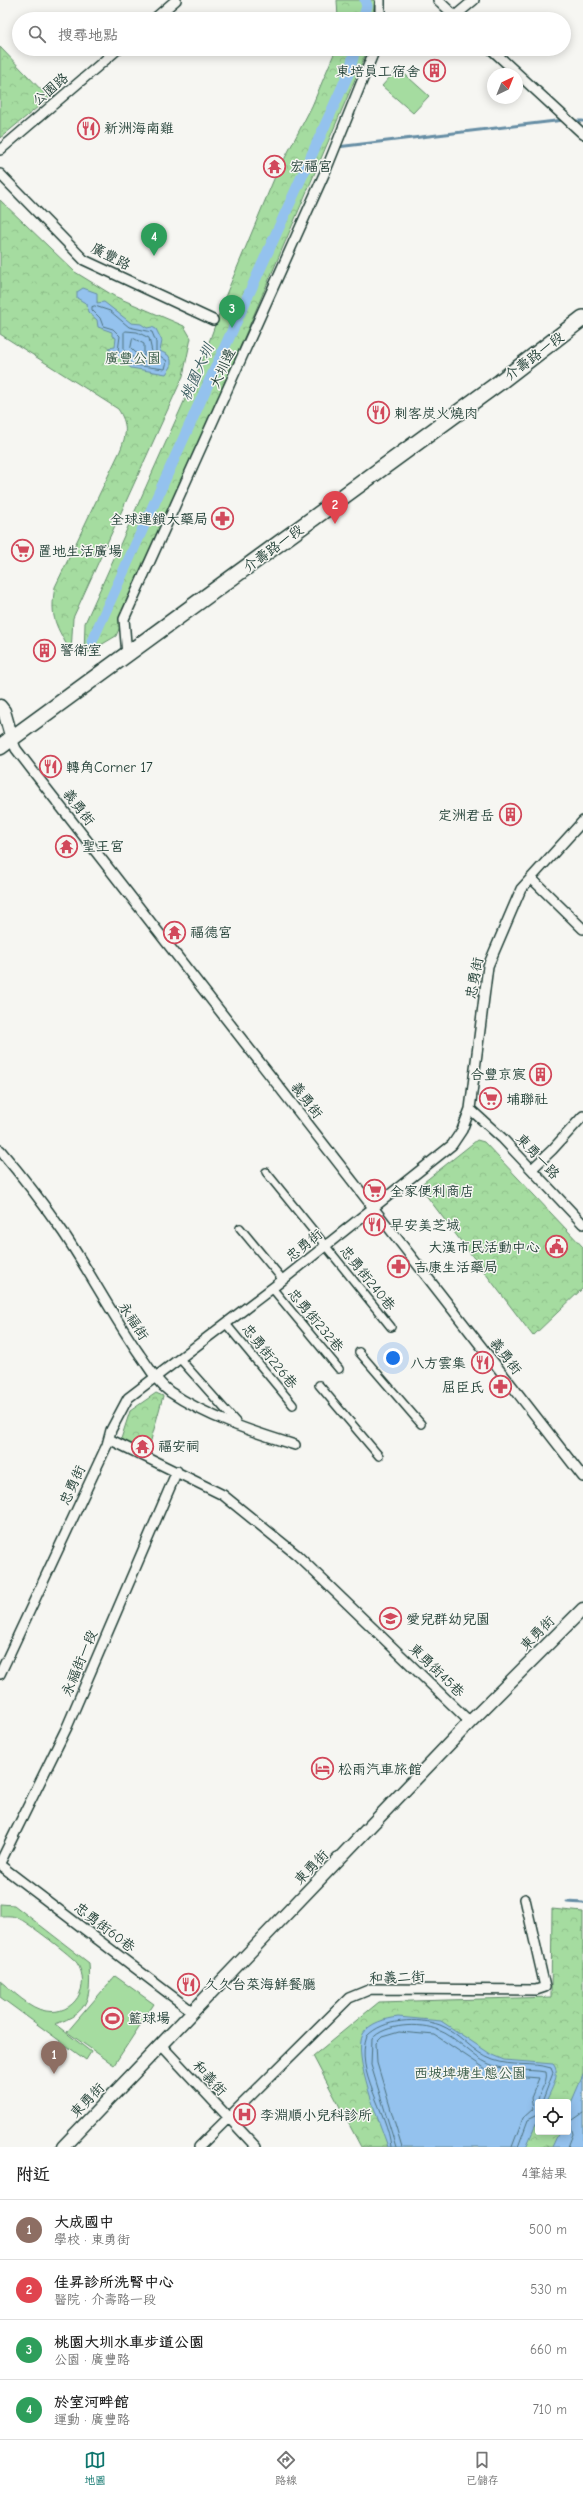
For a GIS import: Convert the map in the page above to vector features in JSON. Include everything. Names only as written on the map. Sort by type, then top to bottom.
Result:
[{"type":"main road","name":"介壽路一段","points":[[6,743],[500,382],[583,318]]},
{"type":"street","points":[[380,0],[380,12]]},
{"type":"street","points":[[438,0],[451,12]]},
{"type":"street","points":[[461,12],[474,0]]},
{"type":"street","points":[[162,12],[174,1]]},
{"type":"street","name":"公園路","points":[[0,150],[110,56]]},
{"type":"street","name":"大圳邊","points":[[127,655],[124,619],[326,170],[372,56]]},
{"type":"street","points":[[499,56],[583,134]]},
{"type":"street","name":"廣豐路","points":[[0,174],[84,260],[212,320]]},
{"type":"street","points":[[0,706],[4,711],[6,743]]},
{"type":"street","name":"義勇街","points":[[6,743],[24,760],[583,1477]]},
{"type":"street","name":"忠勇街","points":[[0,1674],[109,1439],[111,1430],[128,1398],[283,1280],[452,1145],[462,1130],[470,1109],[488,966],[521,889],[583,821]]},
{"type":"street","points":[[531,878],[583,930]]},
{"type":"street","name":"東勇一路","points":[[470,1109],[532,1169],[583,1224]]},
{"type":"street","points":[[532,1169],[552,1150],[583,1116]]},
{"type":"street","name":"永福街","points":[[0,1150],[63,1232],[127,1336],[155,1377],[169,1392],[220,1420],[237,1423],[259,1434],[295,1445]]},
{"type":"street","name":"忠勇街240巷","points":[[266,1172],[391,1327]]},
{"type":"street","points":[[240,1228],[283,1280]]},
{"type":"street","name":"忠勇街232巷","points":[[272,1288],[339,1369]]},
{"type":"street","name":"忠勇街226巷","points":[[226,1324],[293,1405]]},
{"type":"street","points":[[359,1352],[421,1424]]},
{"type":"street","points":[[180,1359],[237,1423]]},
{"type":"street","points":[[319,1385],[379,1456]]},
{"type":"street","name":"東勇街45巷","points":[[109,1439],[177,1471],[223,1495],[297,1555],[470,1722]]},
{"type":"street","name":"永福街一段","points":[[0,1864],[67,1727],[177,1471]]},
{"type":"street","name":"東勇街","points":[[63,2147],[470,1722],[583,1609]]},
{"type":"street","name":"忠勇街60巷","points":[[0,1864],[193,2012]]},
{"type":"street","name":"和義二街","points":[[198,2147],[349,1998],[371,1989],[536,1990],[545,1987],[525,1899]]},
{"type":"street","name":"和義街","points":[[161,2045],[256,2147]]},
{"type":"green space","points":[[337,0],[375,0],[373,12],[338,12]]},
{"type":"green space","points":[[0,47],[49,98],[0,138]]},
{"type":"green space","points":[[333,56],[365,56],[116,636],[84,655],[85,623],[203,359],[225,297],[274,179],[312,106]]},
{"type":"green space","points":[[398,68],[429,96],[413,113],[382,86]]},
{"type":"green space","name":"廣豐公園","points":[[0,200],[75,272],[114,296],[184,326],[191,338],[183,376],[73,618],[71,653],[58,629],[54,615],[53,598],[55,587],[120,451],[125,434],[125,424],[118,409],[0,334]]},
{"type":"green space","points":[[477,1140],[484,1142],[583,1247],[583,1288],[533,1336],[419,1186]]},
{"type":"green space","points":[[156,1393],[163,1396],[147,1455],[120,1442],[130,1411]]},
{"type":"green space","points":[[0,1904],[14,1905],[89,1963],[90,1975],[86,2002],[82,2009],[67,2020],[55,2024],[91,2052],[86,2060],[0,1997],[0,1981],[34,2007],[40,2010],[56,2011],[65,2009],[78,1998],[82,1981],[81,1972],[74,1959],[49,1939],[18,1918],[14,1916],[0,1916]]},
{"type":"green space","name":"西坡埤塘生態公園","points":[[552,1909],[583,1912],[583,2147],[361,2147],[313,2056],[379,2002],[551,1997]]},
{"type":"green space","name":"籃球場","points":[[115,1976],[154,2004],[114,2065],[67,2032]]},
{"type":"water","points":[[83,288],[97,293],[97,303],[104,302],[131,323],[141,324],[147,328],[152,327],[156,329],[162,341],[160,351],[168,355],[171,360],[171,367],[166,374],[131,368],[108,348],[115,347],[116,338],[112,336],[112,332],[98,327],[97,320],[88,312],[87,304],[77,298],[77,292]]},
{"type":"water","points":[[398,2017],[441,2021],[492,2055],[504,2060],[553,2064],[556,2078],[547,2099],[535,2099],[535,2127],[526,2147],[388,2147],[368,2090],[361,2058],[363,2034],[374,2024],[383,2020]]},
{"type":"water","points":[[583,2075],[583,2147],[552,2147],[558,2135],[571,2135],[571,2103]]},
{"type":"waterway","name":"桃園大圳","points":[[365,0],[367,6],[365,12]]},
{"type":"waterway","name":"桃園大圳","points":[[92,641],[350,70],[353,56]]},
{"type":"waterway","points":[[337,147],[564,120]]},
{"type":"waterway","points":[[573,121],[583,121]]},
{"type":"waterway","name":"桃園大圳","points":[[313,150],[319,149]]},
{"type":"waterway","points":[[567,1902],[583,1903]]},
{"type":"place","name":"東培員工宿舍","points":[[435,71]]},
{"type":"place","name":"新洲海南雞","points":[[89,128]]},
{"type":"place","name":"宏福宮","points":[[275,166]]},
{"type":"place","name":"於室河畔館","points":[[154,256]]},
{"type":"place","name":"桃園大圳水車步道公園","points":[[232,328]]},
{"type":"place","name":"刺客炭火燒肉","points":[[378,413]]},
{"type":"place","name":"全球連鎖大藥局","points":[[223,519]]},
{"type":"place","name":"佳昇診所洗腎中心","points":[[335,524]]},
{"type":"place","name":"置地生活廣場","points":[[23,551]]},
{"type":"place","name":"警衛室","points":[[44,650]]},
{"type":"place","name":"轉角Corner 17","points":[[50,767]]},
{"type":"place","name":"定洲君岳","points":[[510,815]]},
{"type":"place","name":"聖王宮","points":[[67,846]]},
{"type":"place","name":"福德宮","points":[[174,932]]},
{"type":"place","name":"合豐京宸","points":[[541,1074]]},
{"type":"place","name":"埔聯社","points":[[491,1099]]},
{"type":"place","name":"全家便利商店","points":[[375,1191]]},
{"type":"place","name":"早安美芝城","points":[[374,1225]]},
{"type":"place","name":"大漢市民活動中心","points":[[556,1247]]},
{"type":"place","name":"吉康生活藥局","points":[[398,1267]]},
{"type":"place","name":"八方雲集","points":[[482,1363]]},
{"type":"place","name":"屈臣氏","points":[[500,1387]]},
{"type":"place","name":"福安祠","points":[[143,1446]]},
{"type":"place","name":"愛兒群幼兒園","points":[[390,1619]]},
{"type":"place","name":"松雨汽車旅館","points":[[322,1769]]},
{"type":"place","name":"久久台菜海鮮餐廳","points":[[189,1984]]},
{"type":"place","name":"籃球場","points":[[112,2018]]},
{"type":"place","name":"大成國中","points":[[54,2074]]},
{"type":"place","name":"李淵順小兒科診所","points":[[245,2115]]}]
